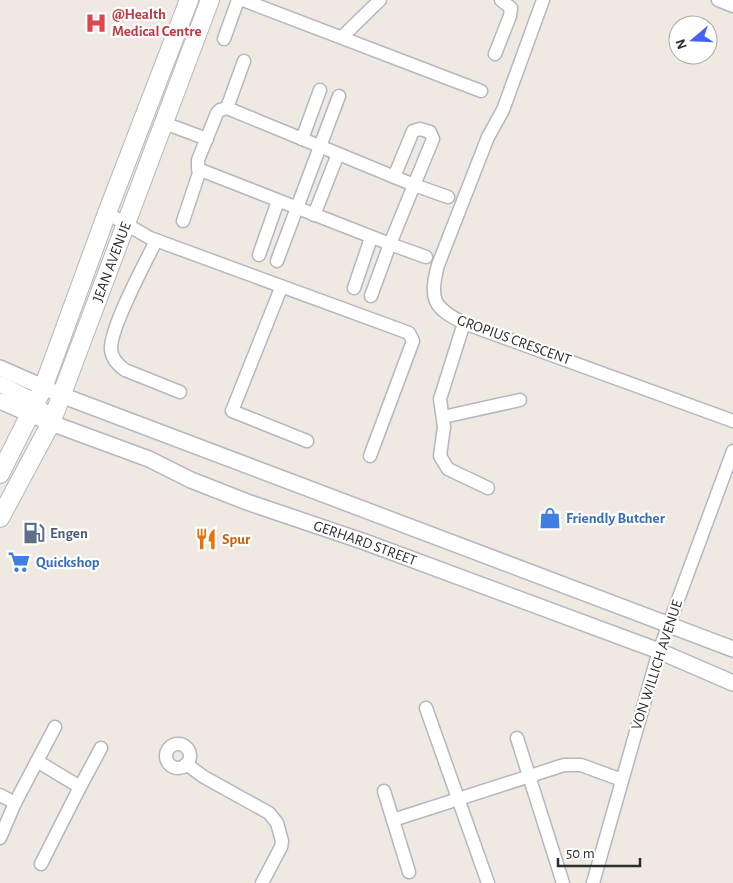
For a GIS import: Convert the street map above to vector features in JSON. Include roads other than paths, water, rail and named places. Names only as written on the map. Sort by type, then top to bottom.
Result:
[{"type":"main road","name":"JEAN AVENUE","points":[[0,474],[37,402],[189,0]]},
{"type":"main road","name":"JEAN AVENUE","points":[[0,518],[51,424],[210,0]]},
{"type":"street","points":[[224,39],[238,0]]},
{"type":"street","points":[[243,0],[481,91]]},
{"type":"street","points":[[342,37],[380,0]]},
{"type":"street","points":[[495,54],[510,16],[511,8],[501,0]]},
{"type":"street","name":"GROPIUS CRESCENT","points":[[543,0],[503,110],[488,137],[461,202],[433,282],[433,294],[439,308],[464,323],[733,421]]},
{"type":"street","points":[[718,0],[733,6]]},
{"type":"street","points":[[227,108],[244,61]]},
{"type":"street","points":[[302,138],[320,90]]},
{"type":"street","points":[[277,261],[339,96]]},
{"type":"street","points":[[426,257],[371,238],[200,170],[197,164],[217,113],[227,108],[394,178],[448,197]]},
{"type":"street","points":[[164,123],[207,139]]},
{"type":"street","points":[[371,296],[433,139],[430,132],[420,129],[413,131],[394,178]]},
{"type":"street","points":[[314,215],[338,154]]},
{"type":"street","points":[[183,222],[200,170]]},
{"type":"street","points":[[259,255],[278,201]]},
{"type":"street","points":[[107,213],[156,241],[407,332],[413,338],[370,456]]},
{"type":"street","points":[[354,288],[371,238]]},
{"type":"street","points":[[156,241],[120,318],[111,344],[111,352],[120,366],[126,370],[180,392]]},
{"type":"street","points":[[282,288],[232,411],[307,441]]},
{"type":"street","points":[[464,323],[440,399],[443,418],[440,456],[448,469],[488,488]]},
{"type":"street","name":"GERHARD STREET","points":[[0,368],[37,402],[51,424],[149,459],[191,480],[247,502],[365,542],[659,650],[733,682]]},
{"type":"street","points":[[0,384],[37,402]]},
{"type":"street","name":"GERHARD STREET","points":[[0,401],[37,402],[61,396],[733,649]]},
{"type":"street","points":[[443,418],[520,400]]},
{"type":"street","name":"VON WILLICH AVENUE","points":[[593,883],[659,650],[733,451]]},
{"type":"street","points":[[426,708],[460,799],[488,883]]},
{"type":"street","points":[[0,838],[14,803],[55,727]]},
{"type":"street","points":[[517,738],[564,883]]},
{"type":"street","points":[[41,864],[101,748]]},
{"type":"street","points":[[37,761],[80,787]]},
{"type":"street","points":[[186,764],[204,777],[269,813],[277,823],[282,841],[281,847],[262,883]]},
{"type":"street","points":[[393,820],[529,778],[564,764],[576,764],[622,780]]},
{"type":"street","points":[[384,791],[409,872]]},
{"type":"street","points":[[0,795],[14,803]]},
{"type":"place","name":"@Health Medical Centre","points":[[96,23]]},
{"type":"place","name":"Friendly Butcher","points":[[550,518]]},
{"type":"place","name":"Engen","points":[[34,533]]},
{"type":"place","name":"Spur","points":[[206,539]]},
{"type":"place","name":"Quickshop","points":[[19,562]]}]
